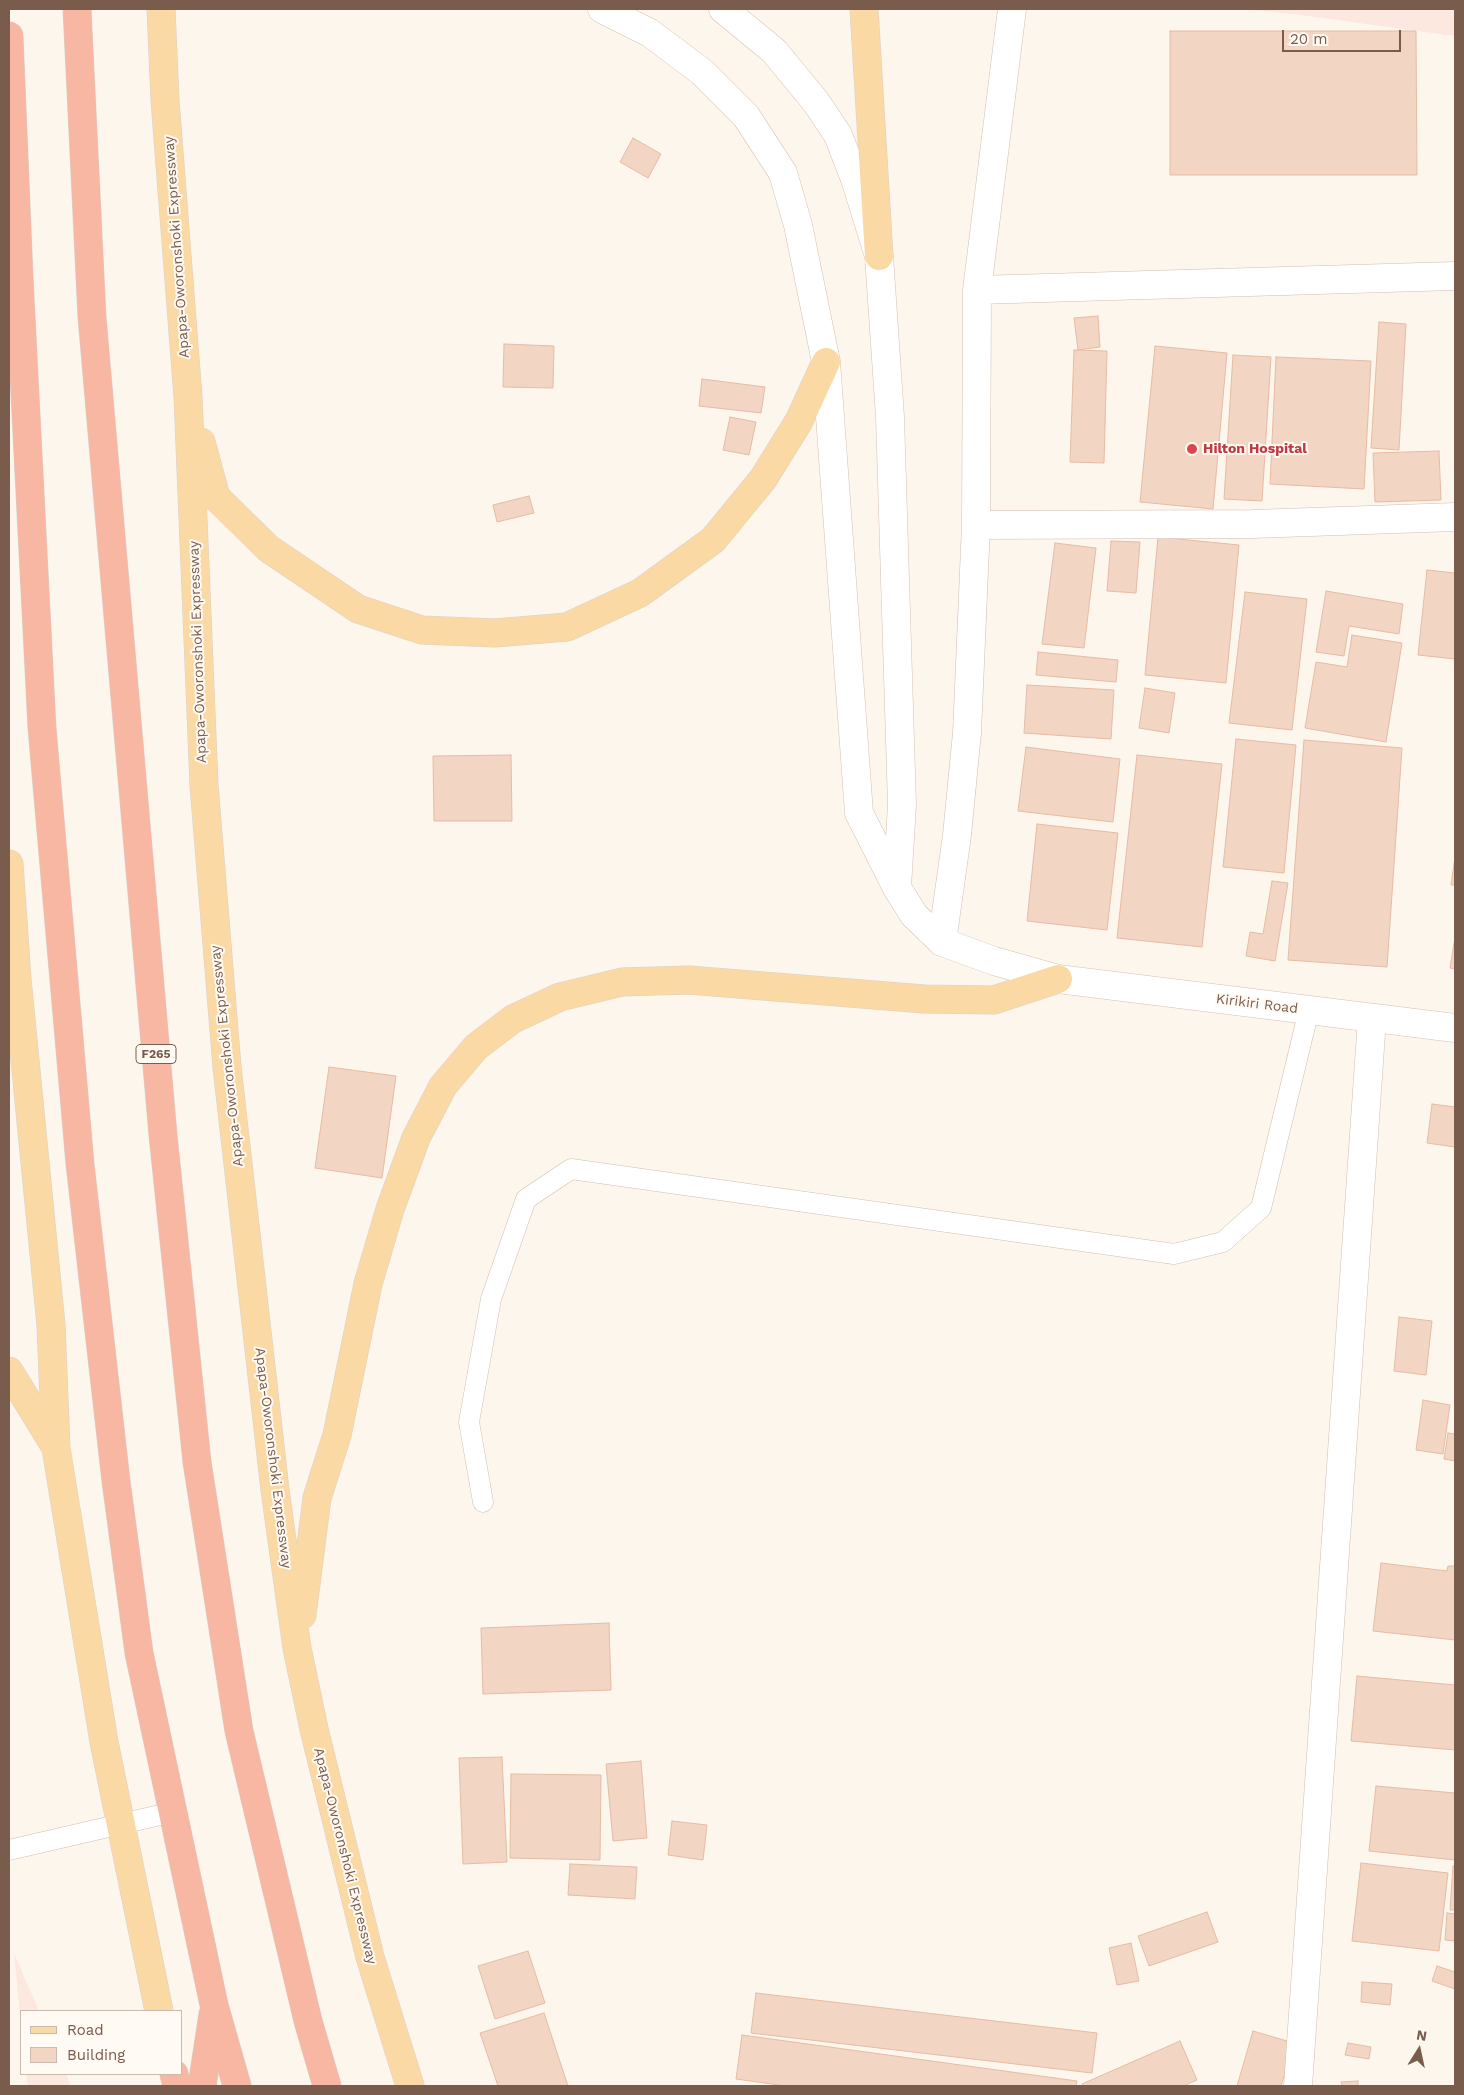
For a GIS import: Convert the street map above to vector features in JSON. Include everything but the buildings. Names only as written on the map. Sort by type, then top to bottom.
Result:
[{"type":"highway","name":"F265","points":[[78,9],[92,317],[163,1134],[197,1462],[239,1731],[308,2021],[327,2086]]},
{"type":"highway","points":[[9,36],[42,728],[80,1164],[116,1480],[139,1653],[214,2005],[237,2086]]},
{"type":"highway","points":[[202,2086],[214,2005]]},
{"type":"main road","name":"Apapa-Oworonshoki Expressway","points":[[161,9],[165,100],[188,397],[204,784],[226,1058],[275,1490],[297,1648],[314,1730],[370,1957],[410,2086]]},
{"type":"main road","points":[[864,9],[879,256]]},
{"type":"main road","points":[[188,397],[216,497],[268,549],[358,609],[422,630],[495,633],[567,627],[640,593],[713,540],[763,479],[799,421],[826,362]]},
{"type":"main road","points":[[9,864],[17,979],[51,1325],[56,1448],[104,1742],[159,2010]]},
{"type":"main road","points":[[297,1648],[317,1498],[337,1435],[368,1284],[390,1209],[416,1138],[443,1086],[476,1046],[513,1019],[560,996],[622,982],[690,980],[924,999],[994,1000],[1058,979]]},
{"type":"main road","points":[[9,1371],[56,1448]]},
{"type":"street","points":[[602,9],[650,34],[702,72],[746,116],[783,173],[798,226],[826,362],[860,813],[897,888],[914,915],[942,942]]},
{"type":"street","points":[[723,9],[774,51],[816,102],[838,135],[855,179],[879,256],[890,417],[901,785],[897,888]]},
{"type":"street","points":[[942,942],[957,834],[967,733],[976,525],[977,290],[1012,9]]},
{"type":"street","points":[[977,290],[1455,276]]},
{"type":"street","points":[[976,525],[1253,524],[1455,517]]},
{"type":"street","name":"Kirikiri Road","points":[[942,942],[994,961],[1058,979],[1455,1028]]},
{"type":"street","points":[[1298,2086],[1372,1019]]},
{"type":"lane","points":[[483,1502],[469,1422],[491,1299],[526,1199],[571,1169],[1174,1254],[1223,1242],[1261,1208],[1309,1010]]},
{"type":"lane","points":[[9,1850],[173,1812]]},
{"type":"shaded area","points":[[1241,9],[1455,9],[1455,36],[1293,14]]},
{"type":"shaded area","points":[[14,1953],[39,2010],[20,2010],[20,2015]]},
{"type":"shaded area","points":[[26,2075],[66,2075],[71,2086],[28,2086]]},
{"type":"place","name":"Hilton Hospital","points":[[1192,449]]}]
